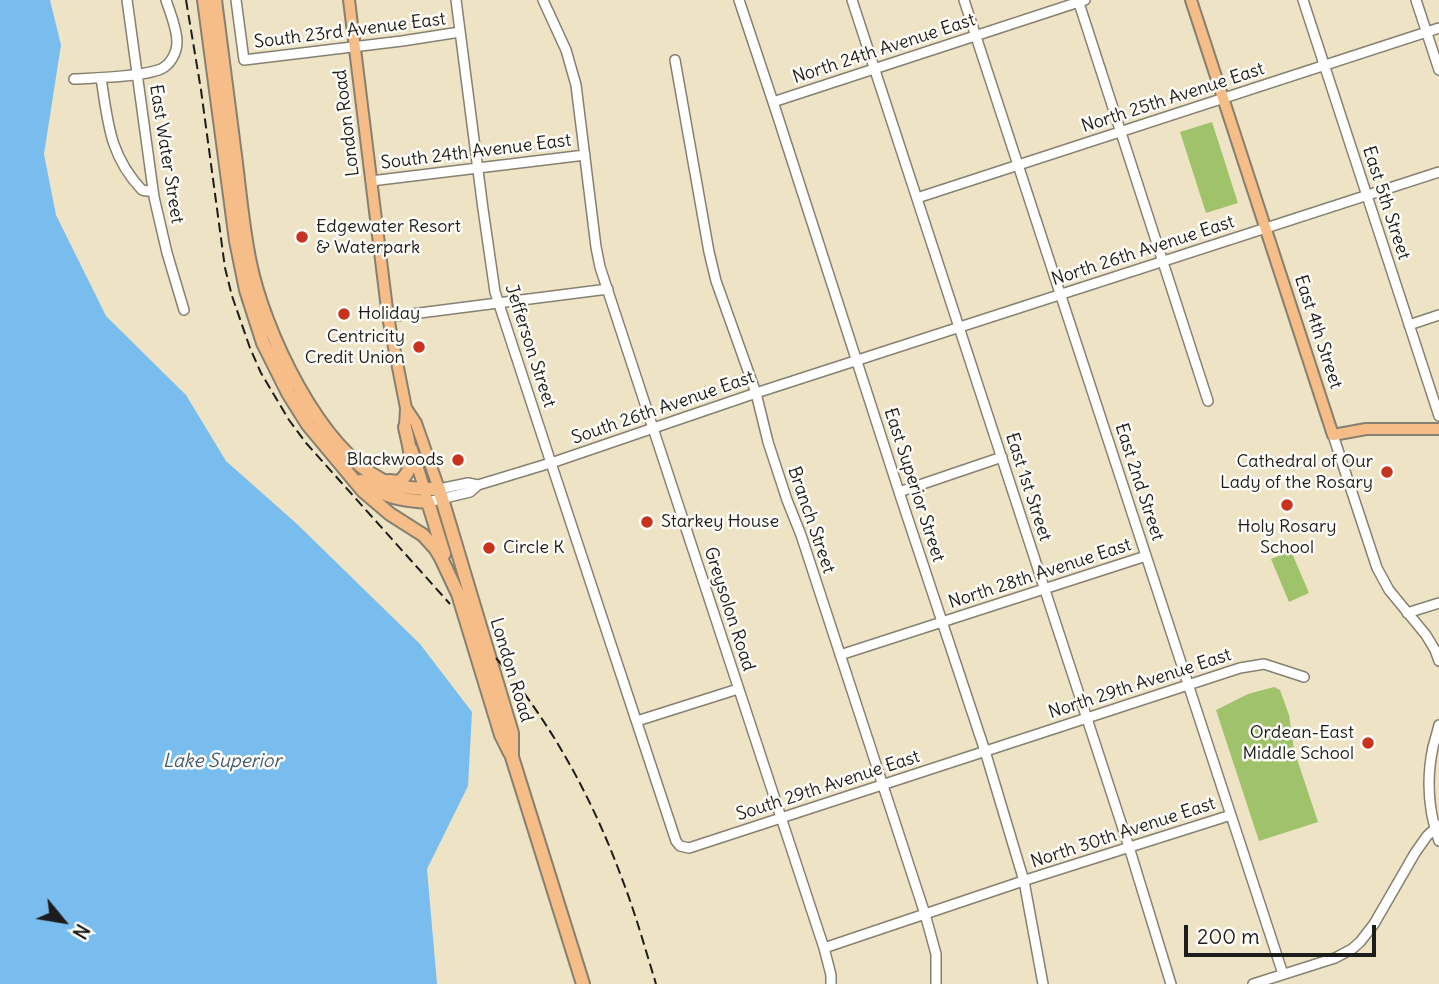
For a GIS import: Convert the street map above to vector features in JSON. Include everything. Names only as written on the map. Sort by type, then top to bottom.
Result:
[{"type":"highway","points":[[204,0],[236,241],[246,290],[263,344],[308,425],[363,491],[429,541],[441,558],[458,594],[501,736],[512,757]]},
{"type":"highway","points":[[215,0],[246,241],[257,288],[272,331],[302,394],[335,439],[372,474],[426,496]]},
{"type":"highway","points":[[385,481],[399,482],[407,476],[411,464],[405,427]]},
{"type":"highway","points":[[344,468],[374,490],[392,498],[441,494]]},
{"type":"highway","name":"London Road","points":[[441,494],[512,733],[512,757],[583,984]]},
{"type":"highway","name":"London Road","points":[[426,496],[458,594]]},
{"type":"main road","name":"London Road","points":[[349,0],[388,317],[406,408],[405,427],[426,496]]},
{"type":"main road","name":"East 4th Street","points":[[1191,0],[1333,435]]},
{"type":"main road","name":"London Road","points":[[406,408],[416,423],[441,494]]},
{"type":"main road","points":[[1333,435],[1366,429],[1439,429]]},
{"type":"street","name":"East Water Street","points":[[127,0],[153,190],[167,253],[184,310]]},
{"type":"street","points":[[74,79],[138,74],[169,64],[176,50],[176,34],[166,0]]},
{"type":"street","name":"South 23rd Avenue East","points":[[236,0],[244,60],[460,32]]},
{"type":"street","name":"Jefferson Street","points":[[456,0],[493,281],[676,841],[681,847]]},
{"type":"street","name":"Greysolon Road","points":[[543,0],[570,63],[576,85],[596,247],[608,289],[824,948],[831,984]]},
{"type":"street","name":"East Superior Street","points":[[738,0],[774,102],[985,751],[1024,881],[1043,984]]},
{"type":"street","name":"East 1st Street","points":[[852,0],[1129,847],[1171,984]]},
{"type":"street","name":"East 2nd Street","points":[[964,0],[1283,974]]},
{"type":"street","name":"East 5th Street","points":[[1303,0],[1439,416]]},
{"type":"street","points":[[1416,0],[1439,70]]},
{"type":"street","points":[[1080,1],[1208,401]]},
{"type":"street","name":"North 24th Avenue East","points":[[774,102],[1080,1]]},
{"type":"street","name":"North 25th Avenue East","points":[[917,198],[1439,28]]},
{"type":"street","name":"Branch Street","points":[[675,60],[713,272],[756,393],[768,442],[841,655],[925,915],[936,954],[936,984]]},
{"type":"street","points":[[101,78],[110,135],[117,156],[142,190],[153,190]]},
{"type":"street","name":"South 24th Avenue East","points":[[371,181],[584,155]]},
{"type":"street","name":"North 26th Avenue East","points":[[858,361],[1439,172]]},
{"type":"street","points":[[388,317],[608,289]]},
{"type":"street","points":[[1409,325],[1439,316]]},
{"type":"street","name":"South 26th Avenue East","points":[[441,494],[470,492],[478,485],[858,361]]},
{"type":"street","name":"East 4th Street","points":[[1333,435],[1377,568],[1389,590],[1426,635],[1439,661]]},
{"type":"street","points":[[899,492],[1002,457]]},
{"type":"street","name":"North 28th Avenue East","points":[[841,655],[1146,556]]},
{"type":"street","points":[[1408,613],[1439,603]]},
{"type":"street","name":"North 29th Avenue East","points":[[985,751],[1240,668],[1261,664],[1304,677]]},
{"type":"street","points":[[637,721],[738,689]]},
{"type":"street","points":[[1439,725],[1428,774],[1430,811],[1437,827],[1439,841]]},
{"type":"street","name":"South 29th Avenue East","points":[[681,847],[689,848],[985,751]]},
{"type":"street","name":"North 30th Avenue East","points":[[824,948],[1230,815]]},
{"type":"street","points":[[1253,984],[1335,958],[1352,949],[1374,924],[1415,853],[1437,827]]},
{"type":"green space","points":[[1212,122],[1238,203],[1206,213],[1180,132]]},
{"type":"green space","points":[[1291,551],[1309,593],[1289,602],[1271,559]]},
{"type":"green space","points":[[1274,687],[1280,690],[1289,715],[1294,750],[1318,822],[1259,841],[1216,710],[1248,694]]},
{"type":"water","name":"Lake Superior","points":[[0,0],[50,0],[61,45],[44,154],[56,215],[106,316],[186,395],[226,461],[297,524],[420,644],[472,712],[468,786],[427,869],[437,984],[0,984]]},
{"type":"railway","points":[[186,0],[225,268],[250,348],[261,373],[306,443],[450,604]]},
{"type":"railway","points":[[496,658],[535,708],[568,762],[597,818],[626,890],[656,984]]},
{"type":"place","name":"Edgewater Resort & Waterpark","points":[[302,237]]},
{"type":"place","name":"Holiday","points":[[344,314]]},
{"type":"place","name":"Centricity Credit Union","points":[[419,347]]},
{"type":"place","name":"Blackwoods","points":[[458,460]]},
{"type":"place","name":"Cathedral of Our Lady of the Rosary","points":[[1387,472]]},
{"type":"place","name":"Holy Rosary School","points":[[1287,505]]},
{"type":"place","name":"Starkey House","points":[[647,522]]},
{"type":"place","name":"Circle K","points":[[489,548]]},
{"type":"place","name":"Ordean-East Middle School","points":[[1368,743]]}]
